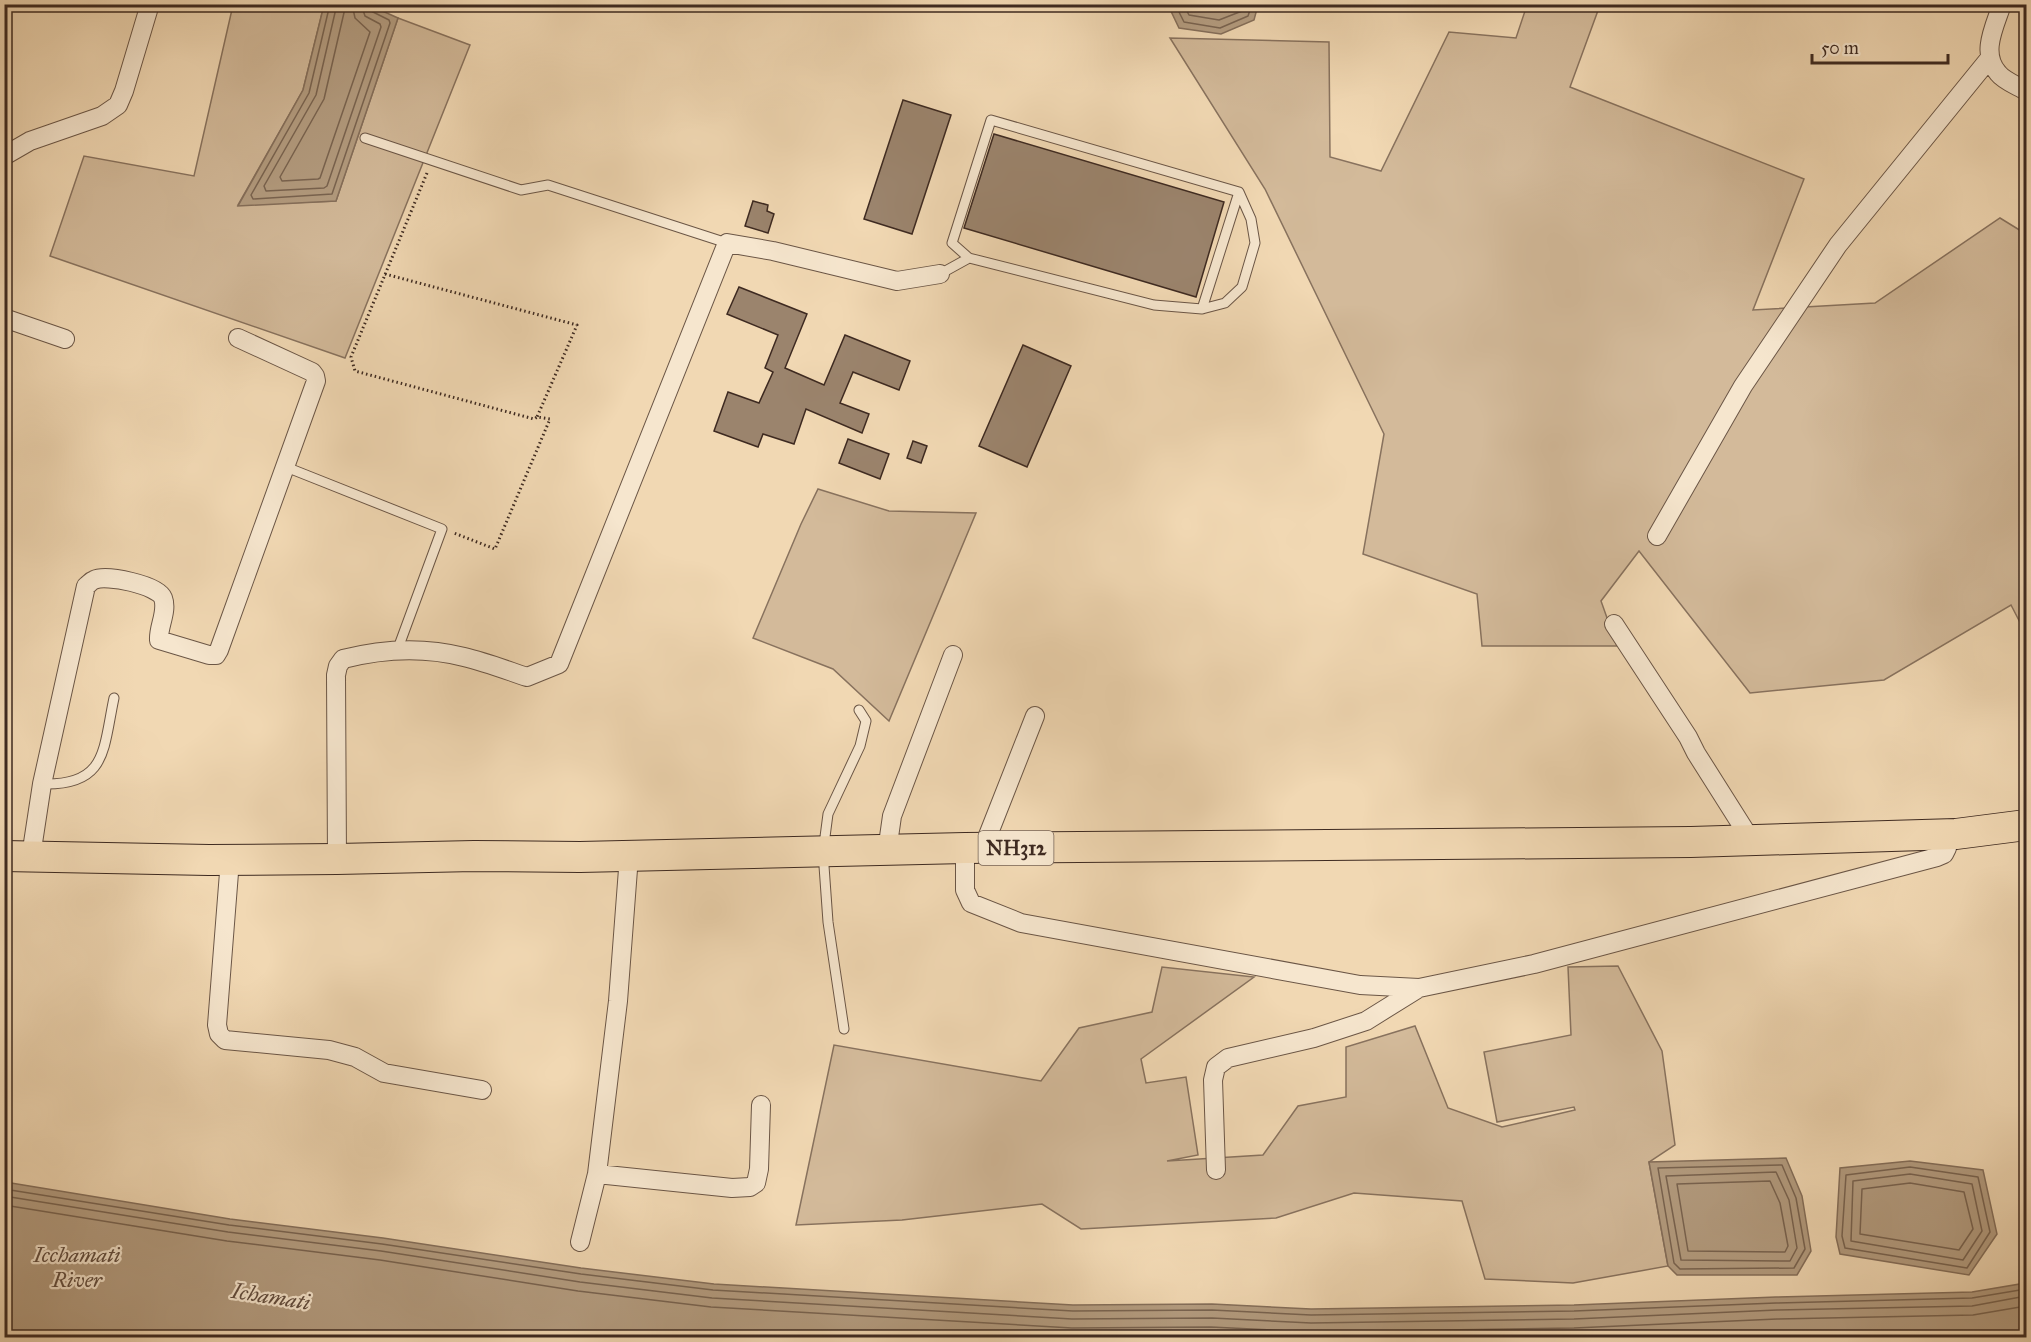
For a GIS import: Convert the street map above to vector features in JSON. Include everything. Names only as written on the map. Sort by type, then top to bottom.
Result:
[{"type":"highway","name":"NH312","points":[[18,856],[230,860],[629,856],[974,848],[1691,842],[1946,834],[1989,831],[2026,825]]},
{"type":"street","points":[[4,156],[30,141],[102,116],[118,105],[150,4]]},
{"type":"street","points":[[2002,4],[1989,46],[1989,59],[1998,74],[2026,91]]},
{"type":"street","points":[[1657,536],[1743,386],[1838,245],[1989,59]]},
{"type":"street","points":[[337,859],[336,675],[338,666],[344,659],[397,651],[440,652],[465,657],[527,677],[559,664],[727,243],[773,251],[897,281],[940,274]]},
{"type":"street","points":[[4,318],[65,339]]},
{"type":"street","points":[[18,856],[42,784],[86,586],[94,579],[109,578],[151,586],[163,598],[159,640],[216,655],[286,467],[315,376],[312,372],[238,338]]},
{"type":"street","points":[[1614,624],[1688,737],[1751,840]]},
{"type":"street","points":[[887,851],[892,816],[953,654]]},
{"type":"street","points":[[1035,716],[974,848],[965,890],[971,903],[1021,923],[1360,986],[1419,988],[1534,964],[1937,857],[1944,854],[1947,848],[1946,834]]},
{"type":"street","points":[[580,1242],[597,1174],[618,1000],[629,856]]},
{"type":"street","points":[[230,860],[217,1025],[219,1034],[225,1040],[329,1050],[355,1057],[384,1073],[482,1090]]},
{"type":"street","points":[[1216,1170],[1213,1080],[1216,1067],[1228,1058],[1314,1038],[1366,1022],[1419,988]]},
{"type":"street","points":[[597,1174],[750,1188],[756,1183],[759,1169],[761,1105]]},
{"type":"lane","points":[[991,120],[1239,192],[1251,219],[1255,243],[1242,287],[1225,303],[1202,309],[1154,305],[969,258],[952,243],[991,120]]},
{"type":"lane","points":[[365,138],[521,190],[548,185],[727,243]]},
{"type":"lane","points":[[1202,309],[1239,192]]},
{"type":"lane","points":[[940,274],[969,258]]},
{"type":"lane","points":[[286,467],[442,529],[397,651]]},
{"type":"lane","points":[[42,784],[64,785],[75,782],[96,767],[114,698]]},
{"type":"lane","points":[[844,1029],[828,922],[823,852],[828,814],[860,746],[866,721],[859,710]]},
{"type":"path","points":[[432,160],[351,357],[355,371],[534,419],[537,417],[550,419],[495,549],[442,529]]},
{"type":"path","points":[[385,274],[577,325],[537,417]]},
{"type":"shaded area","points":[[233,5],[324,5],[303,90],[238,205],[336,201],[398,18],[470,45],[345,358],[50,256],[84,156],[194,176]]},
{"type":"shaded area","points":[[1527,5],[1600,5],[1570,87],[1804,179],[1753,310],[1875,303],[2000,218],[2026,234],[2026,634],[2011,605],[1884,680],[1750,693],[1639,551],[1601,601],[1617,646],[1482,646],[1477,594],[1363,554],[1384,434],[1265,189],[1170,38],[1329,42],[1330,157],[1381,171],[1449,32],[1516,38]]},
{"type":"shaded area","points":[[818,489],[889,511],[976,513],[889,721],[833,669],[753,638]]},
{"type":"shaded area","points":[[1618,966],[1662,1051],[1675,1145],[1649,1162],[1668,1266],[1573,1283],[1485,1279],[1462,1201],[1354,1193],[1276,1218],[1081,1229],[1042,1204],[902,1220],[796,1225],[834,1045],[1041,1081],[1079,1028],[1152,1012],[1162,967],[1254,977],[1141,1059],[1146,1083],[1186,1077],[1198,1155],[1167,1161],[1263,1155],[1298,1106],[1346,1097],[1346,1047],[1415,1026],[1448,1108],[1502,1127],[1575,1110],[1574,1107],[1497,1122],[1484,1052],[1571,1035],[1568,967]]},
{"type":"water","points":[[324,5],[369,5],[398,18],[336,201],[238,206],[303,90]]},
{"type":"water","points":[[1168,5],[1258,5],[1254,20],[1221,34],[1179,28]]},
{"type":"water","points":[[1786,1158],[1802,1196],[1811,1251],[1797,1275],[1677,1275],[1668,1266],[1649,1162]]},
{"type":"water","points":[[1910,1161],[1983,1170],[1997,1234],[1969,1275],[1840,1254],[1836,1237],[1840,1168]]},
{"type":"water","name":"Icchamati River","points":[[5,1182],[230,1219],[383,1238],[581,1268],[714,1284],[1073,1305],[1212,1304],[1311,1309],[1574,1305],[1972,1292],[2026,1283],[2026,1337],[5,1337]]},
{"type":"building","points":[[903,100],[951,115],[912,234],[864,219]]},
{"type":"building","points":[[994,134],[1224,202],[1196,297],[964,228]]},
{"type":"building","points":[[753,201],[768,205],[767,211],[774,214],[768,233],[745,226]]},
{"type":"building","points":[[739,287],[807,314],[785,368],[824,385],[845,335],[910,361],[899,390],[853,372],[840,403],[869,414],[862,433],[806,409],[794,444],[763,434],[758,447],[714,431],[728,392],[759,403],[773,372],[765,368],[778,335],[727,314]]},
{"type":"building","points":[[1023,345],[1071,366],[1027,467],[979,446]]},
{"type":"building","points":[[848,439],[889,454],[880,479],[839,463]]},
{"type":"building","points":[[913,441],[927,446],[921,463],[907,458]]},
{"type":"water label","name":"Ichamati","points":[[271,1296]]}]
